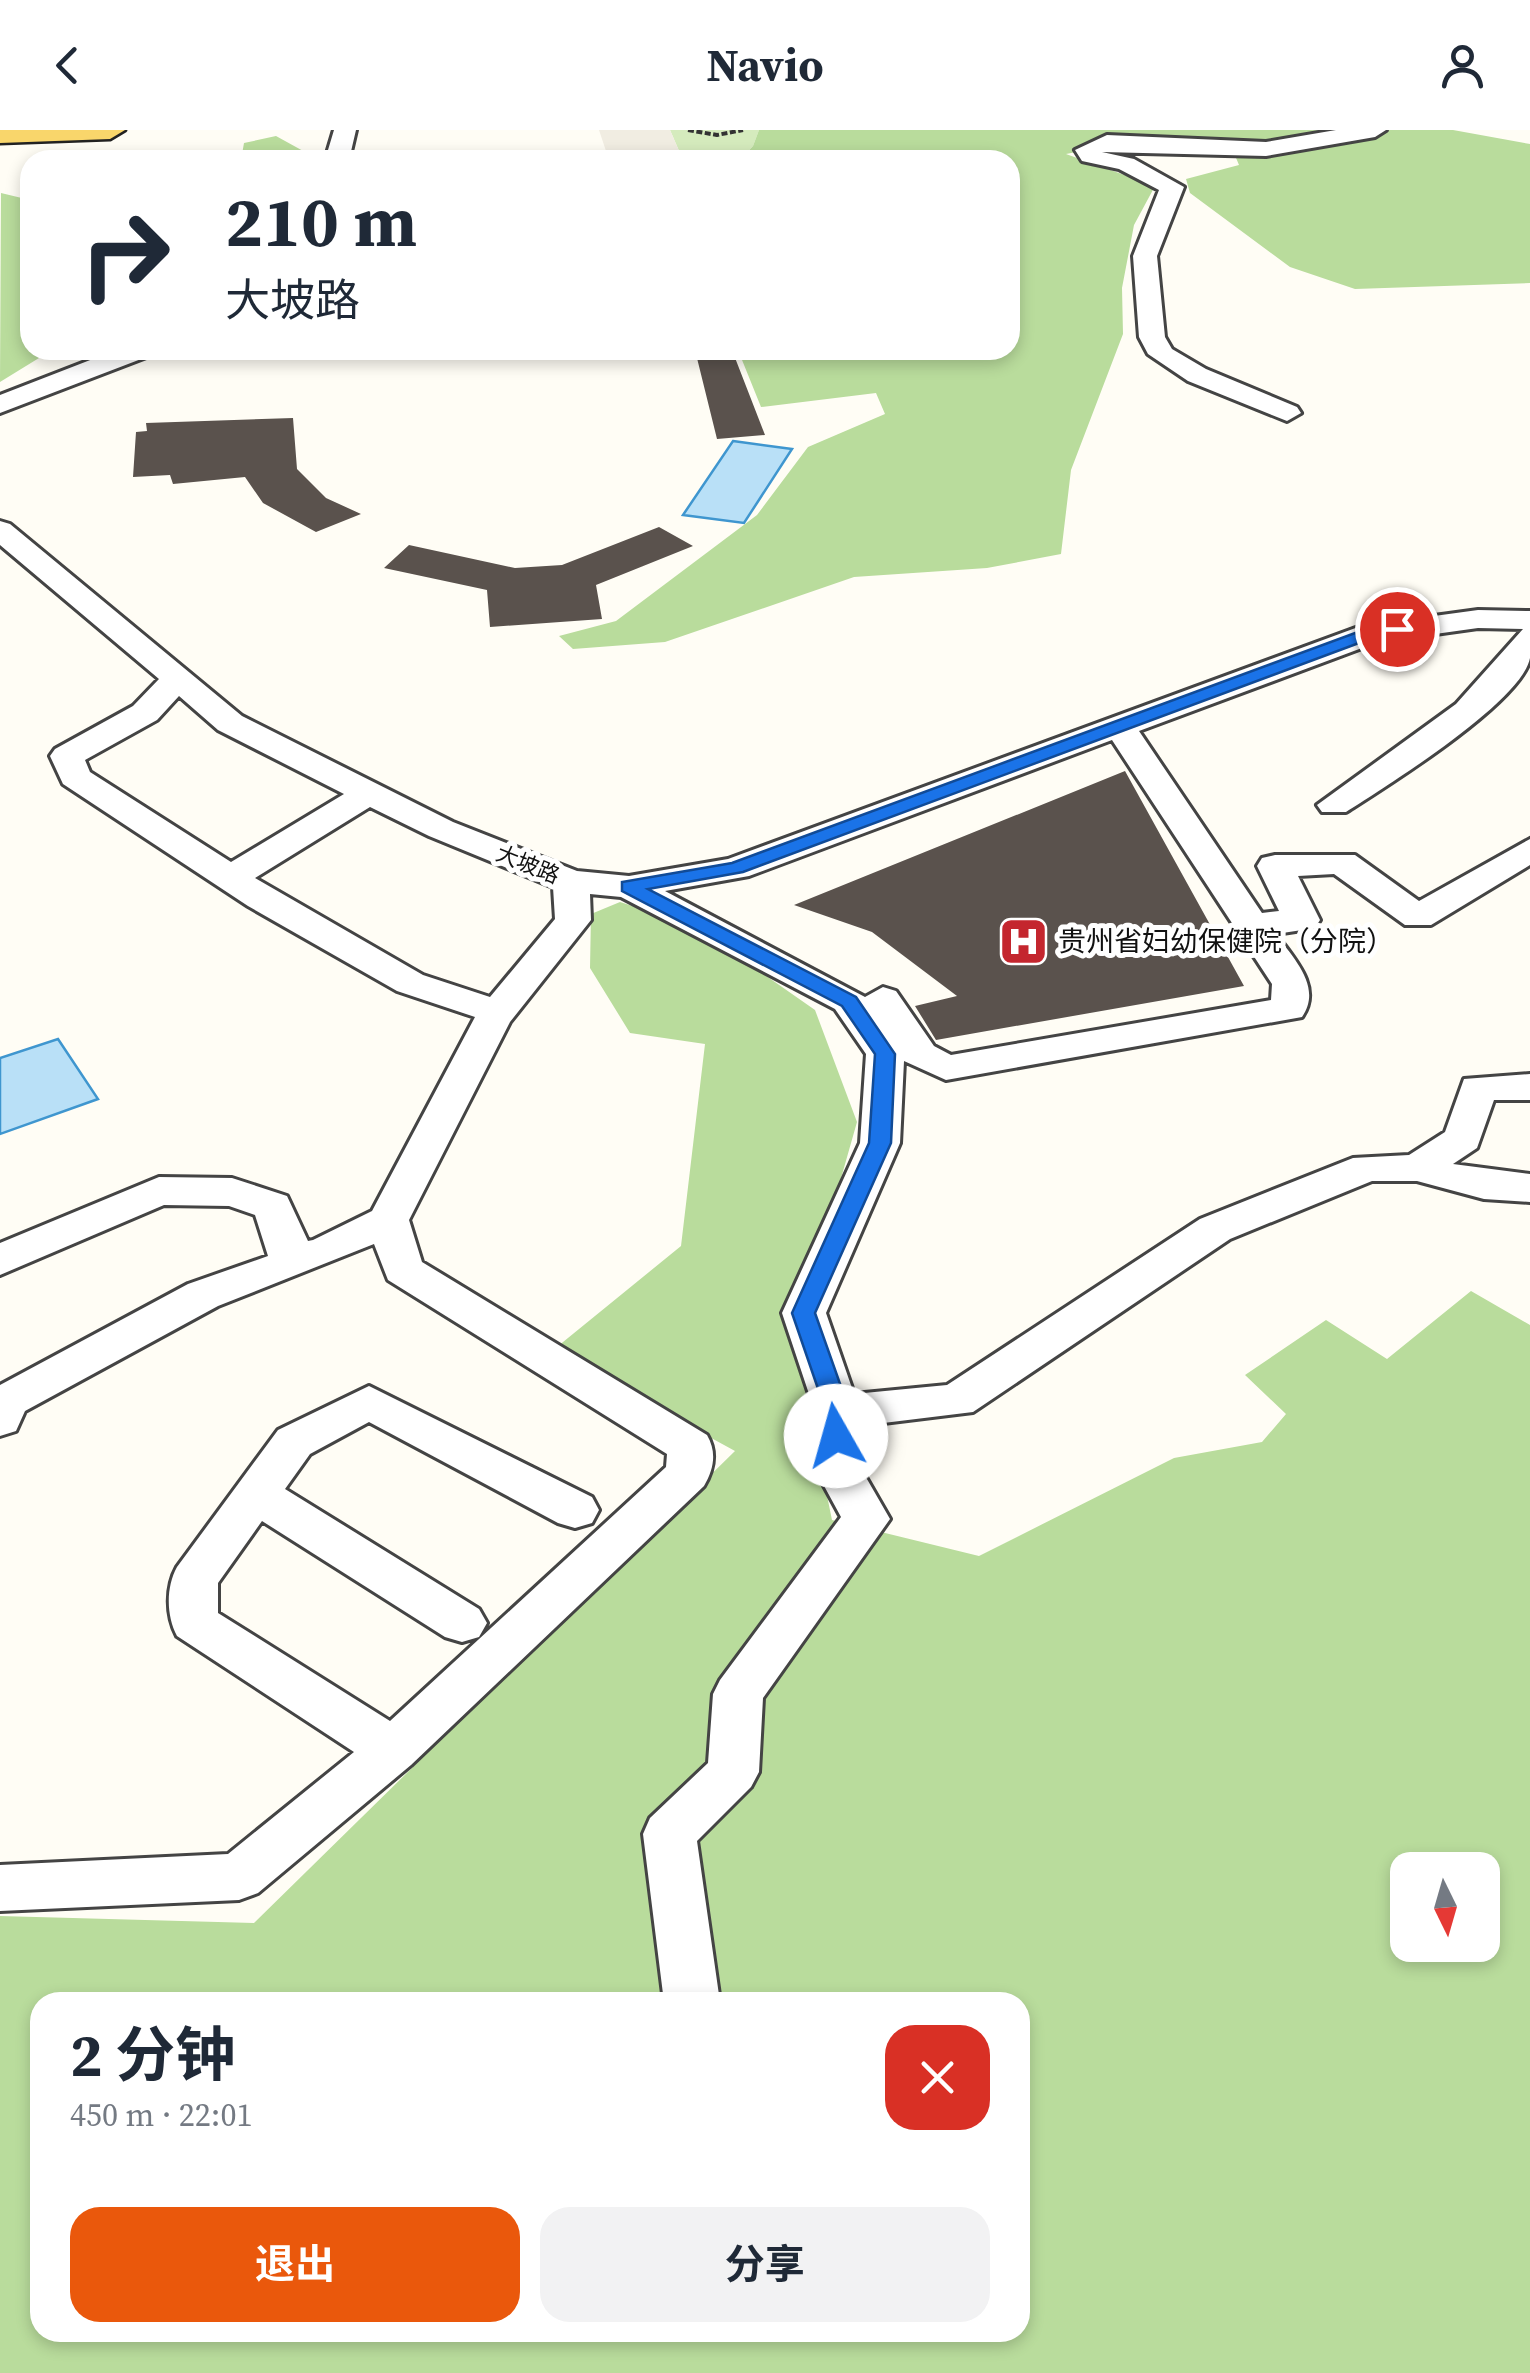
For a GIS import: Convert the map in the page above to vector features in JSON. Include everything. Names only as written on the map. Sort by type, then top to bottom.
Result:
[{"type":"main road","points":[[0,134],[110,130]]},
{"type":"street","points":[[1287,412],[1197,375],[1161,354],[1152,337],[1145,256],[1172,187],[1126,164],[1090,156],[1086,150],[1107,142],[1266,149],[1375,130]]},
{"type":"street","points":[[0,405],[115,360]]},
{"type":"street","name":"大坡路","points":[[0,530],[230,723],[441,829],[571,881],[628,886],[736,868],[1372,633],[1478,619],[1530,620]]},
{"type":"street","points":[[1334,806],[1425,746],[1511,669],[1530,637]]},
{"type":"street","points":[[177,679],[145,713],[68,756],[75,777],[230,878],[410,983],[498,1012]]},
{"type":"street","points":[[736,868],[700,914],[874,986],[920,1055],[946,1068],[1290,1009],[1291,984],[1120,726]]},
{"type":"street","points":[[230,878],[369,793]]},
{"type":"street","points":[[1252,925],[1302,920],[1276,866],[1342,863],[1418,917],[1530,850]]},
{"type":"street","points":[[0,1418],[6,1402],[203,1295],[290,1263],[388,1220],[498,1012],[573,920],[571,881]]},
{"type":"street","points":[[628,886],[849,1001],[885,1054],[880,1143],[804,1313],[838,1412],[834,1460],[866,1520],[738,1694],[732,1772],[669,1834],[691,1992]]},
{"type":"street","points":[[1417,1168],[1463,1139],[1478,1088],[1530,1087]]},
{"type":"street","points":[[838,1412],[956,1400],[1215,1228],[1367,1168],[1417,1168],[1484,1185],[1530,1188]]},
{"type":"street","points":[[0,1260],[159,1191],[232,1192],[272,1206],[288,1243],[290,1263]]},
{"type":"street","points":[[0,1888],[239,1876],[393,1750],[688,1474],[691,1447],[403,1270],[388,1220]]},
{"type":"street","points":[[393,1750],[194,1622],[194,1580],[294,1442],[370,1402],[574,1510]]},
{"type":"street","points":[[256,1494],[462,1622]]},
{"type":"path","points":[[688,130],[717,134],[743,130]]},
{"type":"green space","points":[[670,130],[759,130],[749,150],[679,150]]},
{"type":"green space","points":[[759,130],[1453,130],[1530,144],[1530,283],[1355,289],[1290,267],[1190,193],[1186,179],[1239,165],[1234,153],[1113,145],[1066,154],[1155,186],[1134,225],[1122,288],[1123,334],[1071,470],[1061,554],[987,568],[854,577],[665,642],[573,649],[559,636],[616,621],[757,515],[808,447],[885,414],[876,393],[761,407],[742,360],[1020,360],[1020,150],[749,150]]},
{"type":"green space","points":[[276,136],[301,150],[243,150],[244,143]]},
{"type":"green space","points":[[1,193],[20,198],[20,360],[36,360],[0,382]]},
{"type":"green space","points":[[620,902],[693,925],[815,1010],[857,1122],[795,1340],[832,1520],[979,1556],[1174,1458],[1262,1442],[1286,1414],[1245,1375],[1326,1320],[1387,1359],[1471,1291],[1530,1325],[1530,2373],[0,2373],[0,1916],[254,1923],[735,1451],[552,1351],[681,1246],[705,1044],[630,1033],[590,968],[591,914]]},
{"type":"shaded area","points":[[599,130],[670,130],[679,150],[606,150]]},
{"type":"water","points":[[733,441],[792,449],[744,523],[683,515]]},
{"type":"water","points":[[58,1039],[98,1099],[0,1134],[0,1058]]},
{"type":"building","points":[[697,360],[736,360],[765,435],[717,439]]},
{"type":"building","points":[[293,418],[297,469],[326,498],[361,514],[316,532],[263,503],[245,477],[173,484],[170,475],[133,477],[136,432],[147,431],[146,423]]},
{"type":"building","points":[[659,527],[693,546],[596,585],[602,619],[490,627],[487,590],[384,568],[409,545],[515,568],[562,565]]},
{"type":"building","name":"贵州省妇幼保健院（分院）","points":[[1125,771],[1244,986],[936,1040],[915,1006],[957,996],[872,932],[794,905]]},
{"type":"place","name":"贵州省妇幼保健院（分院）","points":[[1023,941]]},
{"type":"route","points":[[836,1436],[838,1412],[804,1313],[880,1143],[885,1054],[849,1001],[628,886],[736,868],[1372,633],[1397,629]]}]
